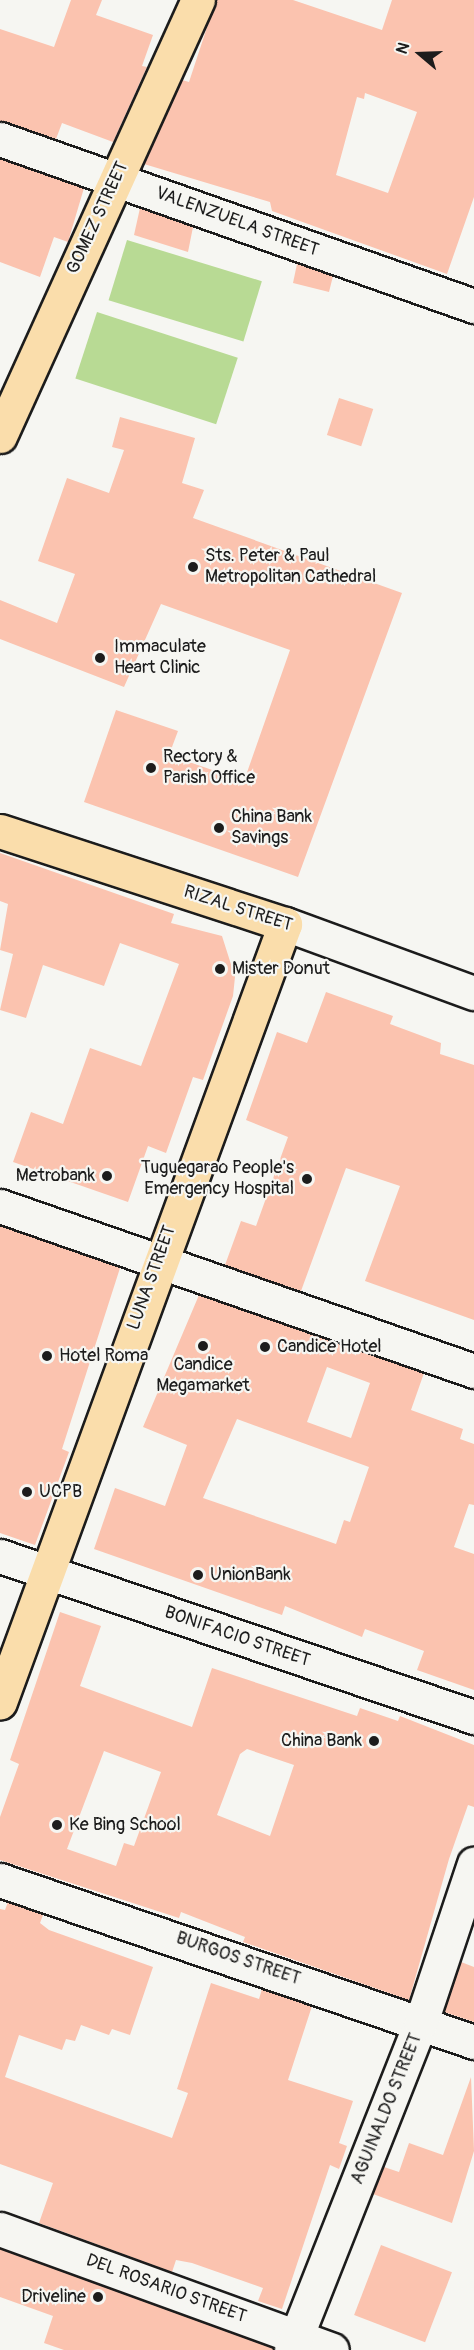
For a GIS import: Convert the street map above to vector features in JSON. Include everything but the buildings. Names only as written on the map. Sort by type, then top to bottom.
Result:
[{"type":"main road","name":"GOMEZ STREET","points":[[0,436],[198,0]]},
{"type":"main road","name":"RIZAL STREET","points":[[0,831],[285,924]]},
{"type":"main road","name":"LUNA STREET","points":[[0,1702],[158,1262],[285,924]]},
{"type":"street","name":"VALENZUELA STREET","points":[[0,138],[474,306]]},
{"type":"street","name":"RIZAL STREET","points":[[285,924],[474,993]]},
{"type":"street","points":[[0,1206],[474,1371]]},
{"type":"street","name":"BONIFACIO STREET","points":[[0,1556],[474,1717]]},
{"type":"street","name":"AGUINALDO STREET","points":[[294,2343],[422,2022],[474,1864]]},
{"type":"street","name":"BURGOS STREET","points":[[0,1880],[422,2022],[474,2042]]},
{"type":"street","name":"DEL ROSARIO STREET","points":[[0,2229],[294,2343],[332,2350]]},
{"type":"green space","points":[[127,240],[262,281],[243,341],[109,300]]},
{"type":"green space","points":[[97,312],[238,358],[216,424],[75,379]]},
{"type":"place","name":"Sts. Peter & Paul Metropolitan Cathedral","points":[[193,567]]},
{"type":"place","name":"Immaculate Heart Clinic","points":[[100,658]]},
{"type":"place","name":"Rectory & Parish Office","points":[[151,768]]},
{"type":"place","name":"China Bank Savings","points":[[219,828]]},
{"type":"place","name":"Mister Donut","points":[[220,969]]},
{"type":"place","name":"Metrobank","points":[[107,1176]]},
{"type":"place","name":"Tuguegarao People's Emergency Hospital","points":[[307,1179]]},
{"type":"place","name":"Candice Megamarket","points":[[203,1346]]},
{"type":"place","name":"Candice Hotel","points":[[265,1347]]},
{"type":"place","name":"Hotel Roma","points":[[47,1356]]},
{"type":"place","name":"UCPB","points":[[27,1492]]},
{"type":"place","name":"UnionBank","points":[[198,1575]]},
{"type":"place","name":"China Bank","points":[[374,1741]]},
{"type":"place","name":"Ke Bing School","points":[[57,1825]]},
{"type":"place","name":"Driveline","points":[[98,2297]]}]
